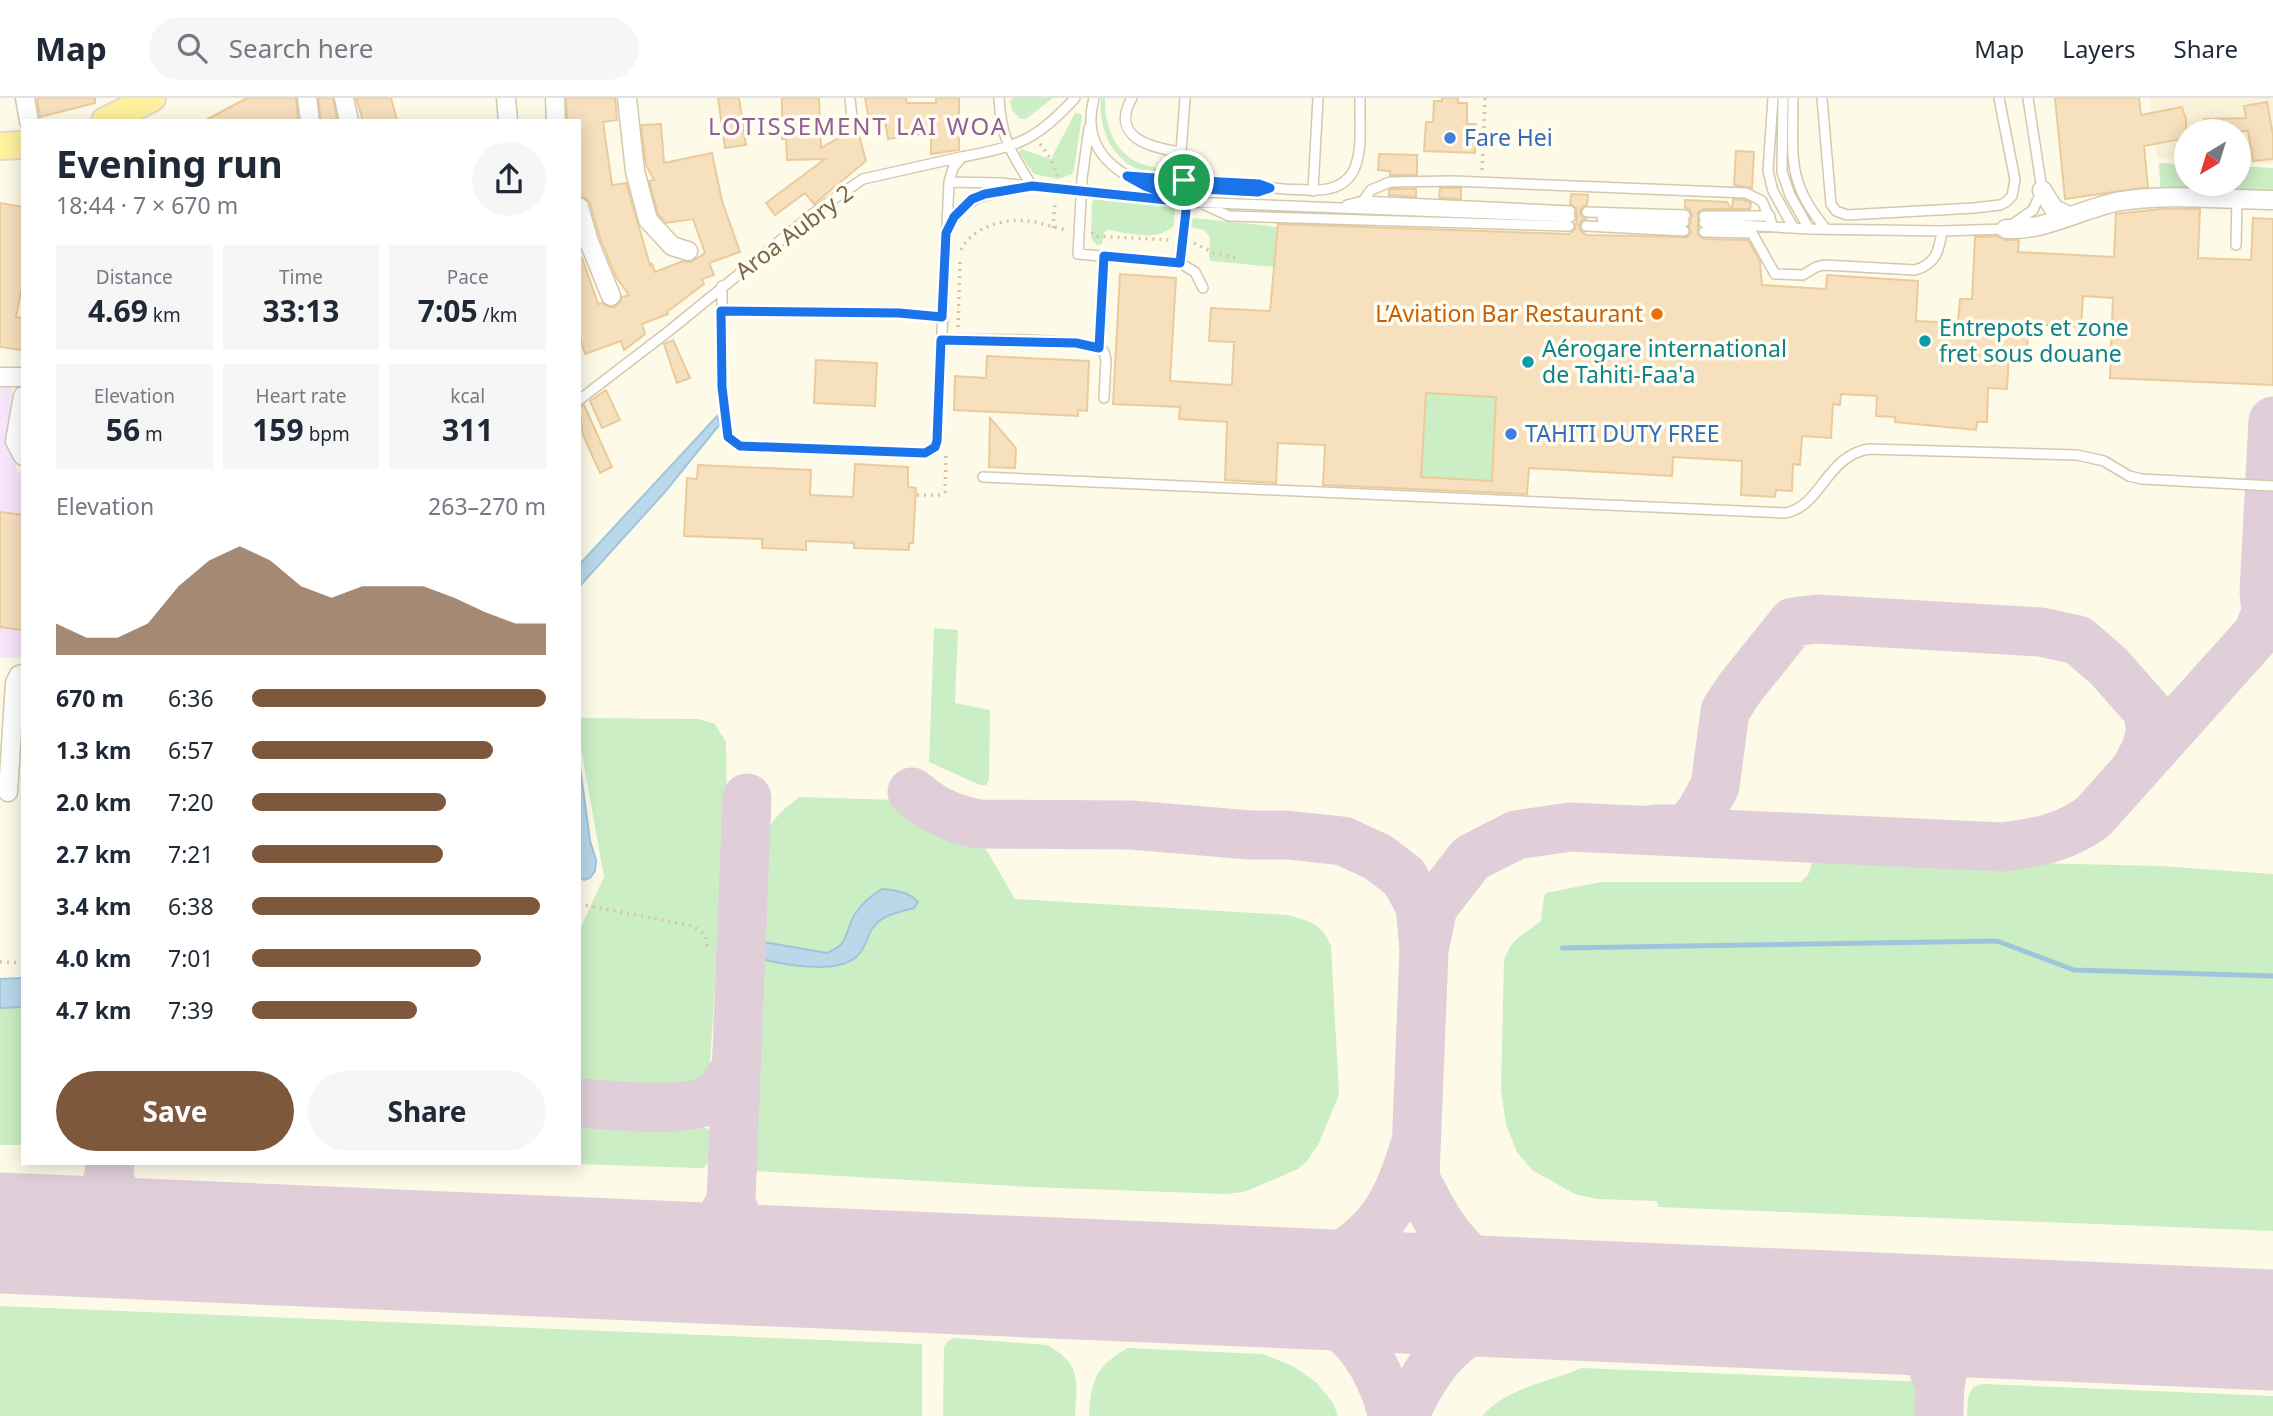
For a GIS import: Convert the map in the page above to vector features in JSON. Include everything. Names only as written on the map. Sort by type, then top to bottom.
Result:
[{"type":"main road","points":[[111,119],[141,109]]},
{"type":"main road","points":[[0,146],[21,145]]},
{"type":"street","points":[[25,98],[29,119]]},
{"type":"street","points":[[307,98],[310,119]]},
{"type":"street","points":[[344,98],[349,119]]},
{"type":"street","points":[[506,98],[508,119]]},
{"type":"street","points":[[555,98],[556,119]]},
{"type":"street","points":[[627,98],[635,171],[648,220],[672,246],[688,251]]},
{"type":"street","points":[[2042,190],[2054,209],[2069,216]]},
{"type":"street","points":[[2006,229],[2041,226],[2116,202],[2142,198],[2273,200]]},
{"type":"street","points":[[581,214],[589,242],[611,296]]},
{"type":"street","points":[[0,377],[21,377]]},
{"type":"street","points":[[21,407],[15,441],[21,452]]},
{"type":"street","points":[[8,792],[13,681]]},
{"type":"lane","points":[[831,129],[852,118],[849,98]]},
{"type":"lane","points":[[999,98],[1007,147],[1032,186]]},
{"type":"lane","name":"Aroa Aubry 2","points":[[581,398],[819,209],[863,179],[1007,147],[1045,129],[1075,98]]},
{"type":"lane","points":[[1094,98],[1082,192],[1078,254],[1180,263],[1195,272],[1203,288]]},
{"type":"lane","points":[[1132,98],[1126,118],[1128,128],[1134,136],[1149,146],[1181,152],[1185,98]]},
{"type":"lane","points":[[1313,191],[1318,98]]},
{"type":"lane","points":[[1127,176],[1259,184],[1270,188],[1321,191],[1344,183],[1356,170],[1359,162],[1360,98]]},
{"type":"lane","points":[[1773,98],[1768,171],[1773,191],[1793,227]]},
{"type":"lane","points":[[1783,98],[1782,172],[1784,182],[1809,229]]},
{"type":"lane","points":[[1793,98],[1794,171],[1803,197],[1826,229]]},
{"type":"lane","points":[[1822,98],[1831,204],[1836,211],[1846,215],[1974,208],[2006,202],[2014,188],[2015,180],[1999,98]]},
{"type":"lane","points":[[1704,223],[1809,229],[2006,229],[2033,211],[2042,190],[2028,98]]},
{"type":"lane","points":[[1090,122],[1101,155],[1127,176],[1145,186],[1187,202]]},
{"type":"lane","points":[[722,286],[724,411],[728,437],[740,446],[925,453],[931,451],[937,441],[949,182],[953,167],[962,157]]},
{"type":"lane","points":[[1363,201],[1371,190],[1390,182],[1453,181],[1746,192],[1762,201],[1773,226]]},
{"type":"lane","points":[[949,182],[1032,186],[1200,203],[1570,218]]},
{"type":"lane","points":[[946,233],[954,217],[972,199],[985,194],[1032,186]]},
{"type":"lane","points":[[1145,186],[1258,192],[1270,188]]},
{"type":"lane","points":[[2236,245],[2237,199]]},
{"type":"lane","points":[[1335,208],[1363,201],[1570,218]]},
{"type":"lane","points":[[1180,263],[1187,202]]},
{"type":"lane","points":[[1200,203],[1229,216],[1570,218]]},
{"type":"lane","points":[[1704,223],[1770,216]]},
{"type":"lane","points":[[1586,219],[1684,223]]},
{"type":"lane","points":[[1704,223],[1752,233],[1775,274],[1803,275],[1825,265],[1915,270],[1926,267],[1939,250],[1942,231]]},
{"type":"lane","points":[[1099,348],[1104,256]]},
{"type":"lane","points":[[941,340],[1076,343],[1099,348],[1104,352],[1106,360],[1104,398]]},
{"type":"lane","points":[[983,477],[1786,513],[1796,511],[1805,504],[1841,461],[1857,451],[1870,449],[2077,455],[2104,461],[2129,477],[2273,486]]},
{"type":"path","points":[[1482,176],[1485,98]]},
{"type":"path","points":[[958,340],[961,248],[971,235],[993,224],[1029,221],[1071,230],[1082,215],[1094,236],[1182,241],[1196,244],[1214,253],[1238,258]]},
{"type":"path","points":[[721,311],[899,313],[959,318]]},
{"type":"path","points":[[917,495],[941,495],[945,492],[946,450]]},
{"type":"path","points":[[581,904],[701,930],[708,940],[707,950]]},
{"type":"path","points":[[0,962],[21,963]]},
{"type":"shaded area","points":[[2150,98],[2273,98],[2273,163],[2251,163],[2251,119],[2174,119],[2174,159],[2157,158]]},
{"type":"shaded area","points":[[0,387],[12,388],[10,431],[17,472],[21,473],[21,657],[0,658]]},
{"type":"green space","points":[[1013,98],[1053,98],[1026,119],[1020,119],[1012,110],[1010,102]]},
{"type":"green space","points":[[1101,98],[1105,98],[1110,131],[1128,157],[1149,166],[1187,171],[1187,175],[1147,172],[1125,162],[1110,144],[1105,133]]},
{"type":"green space","points":[[1075,113],[1081,114],[1082,117],[1072,174],[1058,179],[1034,174],[1019,153],[1021,149],[1051,159]]},
{"type":"green space","points":[[2159,163],[2174,164],[2174,196],[2251,196],[2251,167],[2273,168],[2273,198],[2161,202]]},
{"type":"green space","points":[[1097,197],[1172,205],[1175,207],[1174,226],[1167,231],[1151,235],[1108,230],[1104,232],[1102,244],[1097,245],[1091,236],[1092,202]]},
{"type":"green space","points":[[1194,218],[1278,227],[1275,267],[1211,261],[1210,237],[1204,230],[1190,227]]},
{"type":"green space","points":[[1426,393],[1500,397],[1495,419],[1493,461],[1505,482],[1410,477],[1423,451]]},
{"type":"green space","points":[[934,628],[958,630],[955,703],[990,710],[989,780],[986,785],[980,785],[929,762]]},
{"type":"green space","points":[[581,718],[699,719],[715,724],[726,742],[727,798],[710,1064],[703,1078],[690,1088],[581,1084],[581,927],[604,877],[581,748]]},
{"type":"green space","points":[[800,797],[897,800],[934,824],[984,846],[1015,899],[1288,915],[1319,928],[1331,946],[1339,1095],[1319,1143],[1307,1161],[1298,1169],[1244,1192],[1224,1194],[1031,1187],[753,1171],[757,958],[781,964],[855,958],[881,920],[914,908],[914,897],[882,889],[868,899],[857,912],[841,944],[827,953],[758,941],[762,846],[776,818]]},
{"type":"green space","points":[[1819,858],[2160,866],[2273,874],[2273,1231],[1658,1207],[1657,1201],[1597,1199],[1575,1194],[1532,1170],[1517,1152],[1506,1125],[1501,1089],[1504,960],[1515,941],[1541,921],[1546,893],[1601,882],[1801,882],[1808,875],[1813,860]]},
{"type":"green space","points":[[21,1007],[21,1145],[0,1145],[0,1008]]},
{"type":"green space","points":[[581,1123],[706,1128],[711,1133],[710,1160],[704,1168],[581,1164]]},
{"type":"green space","points":[[0,1306],[922,1344],[922,1416],[0,1416]]},
{"type":"green space","points":[[954,1338],[1047,1345],[1058,1352],[1075,1374],[1075,1416],[943,1416],[944,1347]]},
{"type":"green space","points":[[1128,1348],[1262,1354],[1293,1366],[1317,1383],[1333,1403],[1338,1416],[1089,1416],[1091,1393],[1097,1375],[1109,1361]]},
{"type":"green space","points":[[1581,1368],[1928,1382],[1927,1416],[1482,1416],[1492,1406],[1516,1392]]},
{"type":"green space","points":[[1983,1384],[2273,1396],[2273,1416],[1967,1416],[1968,1397],[1973,1387]]},
{"type":"water","points":[[717,416],[720,424],[664,493],[581,585],[581,563]]},
{"type":"water","points":[[581,774],[590,841],[596,860],[595,871],[590,878],[581,878]]},
{"type":"water","points":[[882,889],[907,894],[918,902],[914,908],[887,916],[877,923],[862,951],[855,958],[834,966],[807,967],[757,958],[758,941],[827,953],[833,950],[843,941],[860,907]]},
{"type":"water","points":[[21,978],[21,1007],[0,1008],[0,979]]},
{"type":"building","points":[[37,98],[95,98],[95,103],[40,117]]},
{"type":"building","points":[[247,98],[296,98],[298,119],[208,119]]},
{"type":"building","points":[[318,98],[333,98],[337,119],[321,119]]},
{"type":"building","points":[[356,98],[391,98],[396,119],[362,119]]},
{"type":"building","points":[[566,98],[615,98],[617,120],[603,122],[612,185],[626,183],[650,265],[652,264],[655,272],[683,261],[691,262],[705,253],[693,219],[666,223],[658,214],[649,181],[654,180],[646,165],[641,125],[661,124],[664,163],[712,153],[722,201],[740,252],[709,263],[714,275],[702,279],[704,284],[667,312],[668,314],[642,324],[645,334],[624,350],[621,341],[585,354],[581,342],[581,258],[598,304],[615,307],[622,297],[629,295],[616,277],[600,238],[590,203],[581,197],[581,119],[567,119]]},
{"type":"building","points":[[718,98],[739,98],[746,145],[725,148]]},
{"type":"building","points":[[782,98],[819,98],[821,148],[857,127],[866,161],[814,204],[805,193],[775,215],[766,203],[825,159],[787,160],[786,139],[782,139]]},
{"type":"building","points":[[865,98],[906,98],[907,103],[936,103],[936,98],[959,98],[959,150],[931,154],[931,132],[888,139],[884,116],[869,119]]},
{"type":"building","name":"Fare Hei","points":[[1442,98],[1458,98],[1458,103],[1467,103],[1467,124],[1476,124],[1475,153],[1424,151],[1426,122],[1433,122],[1434,101],[1442,101]]},
{"type":"building","points":[[2055,98],[2139,98],[2141,115],[2182,107],[2186,119],[2174,119],[2174,140],[2144,146],[2148,187],[2065,199]]},
{"type":"building","points":[[2267,102],[2273,135],[2273,159],[2253,161],[2251,119],[2204,119],[2246,118],[2244,106]]},
{"type":"building","points":[[1736,151],[1754,152],[1752,188],[1734,185]]},
{"type":"building","points":[[1379,154],[1417,155],[1417,175],[1390,175],[1390,171],[1378,170]]},
{"type":"building","points":[[1440,188],[1461,188],[1461,199],[1439,198]]},
{"type":"building","points":[[1391,189],[1416,189],[1416,197],[1389,195]]},
{"type":"building","name":"Aérogare international de Tahiti-Faa'a","points":[[1571,194],[1588,195],[1587,205],[1580,211],[1581,216],[1586,219],[1579,225],[1586,235],[1687,237],[1691,232],[1689,227],[1692,215],[1689,209],[1685,208],[1685,200],[1727,202],[1731,209],[1704,209],[1698,212],[1698,235],[1704,239],[1748,240],[1760,261],[1762,285],[1826,289],[1827,275],[1918,281],[1916,321],[1958,323],[1960,299],[1972,299],[1975,237],[1998,236],[2006,240],[2019,240],[2018,252],[2114,257],[2116,214],[2160,209],[2200,209],[2198,258],[2251,260],[2253,218],[2273,219],[2273,385],[2110,378],[2113,298],[2083,296],[2081,327],[2028,324],[2027,355],[2009,354],[2007,389],[1988,388],[1987,422],[1977,422],[1976,430],[1895,422],[1895,417],[1876,416],[1877,396],[1841,394],[1840,405],[1833,404],[1831,438],[1802,436],[1800,465],[1793,464],[1792,491],[1776,490],[1775,497],[1741,495],[1742,461],[1673,457],[1672,476],[1529,468],[1527,494],[1323,485],[1325,445],[1278,443],[1276,483],[1225,480],[1227,422],[1179,419],[1180,407],[1113,404],[1120,274],[1176,278],[1170,381],[1232,385],[1234,342],[1209,341],[1211,308],[1270,311],[1278,224],[1569,234],[1575,229],[1577,218],[1576,208],[1570,204]],"holes":[[[1426,393],[1496,397],[1492,481],[1421,477]]]},
{"type":"building","points":[[1733,199],[1751,203],[1750,209],[1732,209]]},
{"type":"building","points":[[0,203],[21,207],[21,291],[16,317],[21,318],[21,350],[0,347]]},
{"type":"building","points":[[673,340],[690,378],[677,383],[664,344]]},
{"type":"building","points":[[987,356],[1089,361],[1087,411],[1078,410],[1078,416],[954,410],[955,376],[986,378]]},
{"type":"building","points":[[816,360],[877,363],[875,406],[814,403]]},
{"type":"building","points":[[606,390],[620,420],[602,428],[590,401]]},
{"type":"building","points":[[584,405],[612,467],[600,473],[583,435],[581,406]]},
{"type":"building","points":[[990,418],[1016,448],[1015,468],[989,467]]},
{"type":"building","points":[[855,464],[908,467],[908,487],[916,488],[913,543],[909,543],[909,550],[854,548],[854,543],[806,541],[806,550],[762,548],[762,539],[684,536],[687,478],[697,479],[698,465],[811,470],[810,495],[853,497]]},
{"type":"building","points":[[0,512],[21,515],[21,630],[0,627]]},
{"type":"waterway","points":[[1562,948],[1997,941],[2074,970],[2273,976]]},
{"type":"taxiway","points":[[2258,633],[2266,612],[2264,591],[2273,421]]},
{"type":"taxiway","points":[[1534,1299],[1488,1272],[1455,1244],[1415,1178],[1424,950],[1433,907],[1471,858],[1516,835],[1570,827],[2002,847],[2050,838],[2093,817],[2273,616]]},
{"type":"taxiway","points":[[1654,829],[1686,829],[1700,813],[1715,786],[1725,711],[1793,622],[1817,619],[2041,632],[2078,640],[2109,667],[2147,710],[2151,730],[2146,749],[2135,770]]},
{"type":"taxiway","points":[[912,792],[943,813],[979,824],[1131,825],[1343,841],[1378,857],[1404,877],[1420,906],[1424,949]]},
{"type":"taxiway","points":[[655,1261],[701,1242],[717,1225],[731,1201],[747,798]]},
{"type":"taxiway","points":[[581,1103],[671,1107],[705,1102],[716,1096],[735,1069]]},
{"type":"taxiway","points":[[1238,1286],[1303,1276],[1321,1268],[1353,1247],[1379,1223],[1388,1210],[1403,1181],[1415,1145]]},
{"type":"taxiway","points":[[44,1235],[79,1216],[97,1201],[104,1191],[110,1165]]},
{"type":"taxiway","points":[[109,1178],[118,1200],[134,1216],[186,1241]]},
{"type":"taxiway","points":[[731,1201],[749,1241],[784,1266]]},
{"type":"taxiway","points":[[1246,1289],[1310,1309],[1334,1321],[1358,1343],[1376,1370],[1393,1416]]},
{"type":"taxiway","points":[[1405,1416],[1433,1365],[1457,1340],[1534,1299]]},
{"type":"taxiway","points":[[1888,1314],[1924,1346],[1939,1383]]},
{"type":"taxiway","points":[[1939,1416],[1940,1384],[1949,1356],[1963,1339],[1990,1318]]},
{"type":"runway","points":[[0,1233],[2273,1330]]},
{"type":"place","name":"Fare Hei","points":[[1450,138]]},
{"type":"place","name":"L’Aviation Bar Restaurant","points":[[1657,314]]},
{"type":"place","name":"Entrepots et zone fret sous douane","points":[[1925,341]]},
{"type":"place","name":"Aérogare international de Tahiti-Faa'a","points":[[1528,362]]},
{"type":"place","name":"TAHITI DUTY FREE","points":[[1511,434]]},
{"type":"district","name":"LOTISSEMENT LAI WOA","points":[[858,127]]},
{"type":"route","points":[[1184,180],[1127,176],[1145,186],[1187,202],[1032,186],[985,194],[972,199],[954,217],[946,233],[942,317],[899,313],[721,311],[722,387],[728,437],[740,446],[838,451],[931,451],[937,441],[941,340],[1076,343],[1099,348],[1104,256],[1180,263],[1187,202],[1145,186],[1258,192],[1270,188],[1259,184],[1184,180]]}]
